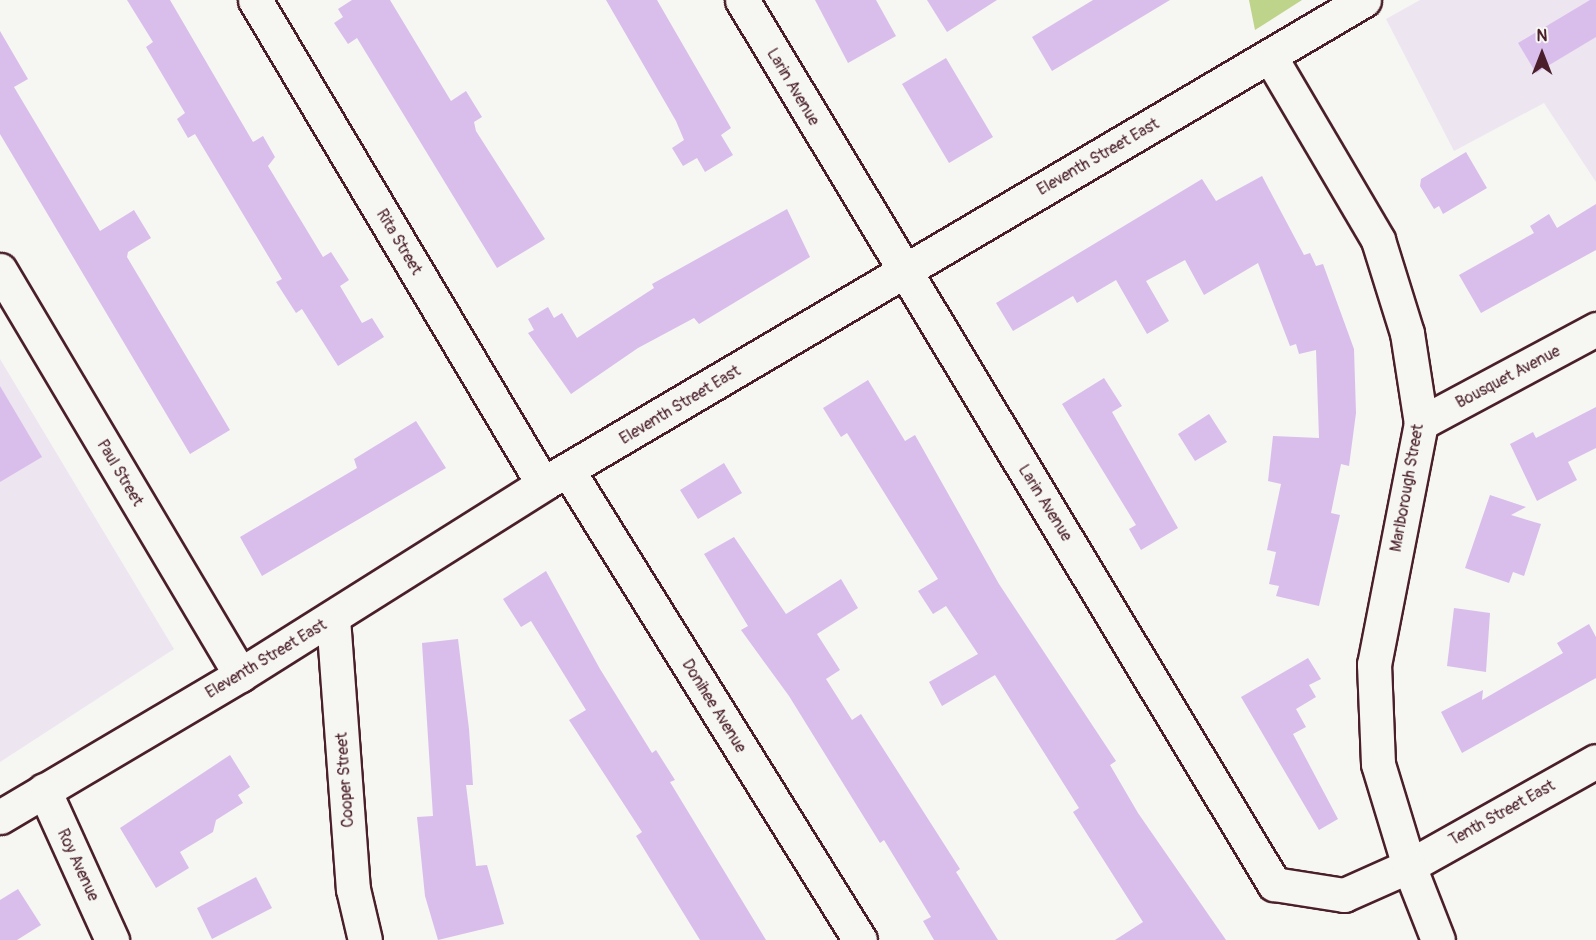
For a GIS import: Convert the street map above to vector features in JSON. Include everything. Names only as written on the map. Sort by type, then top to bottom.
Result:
[{"type":"street","name":"Rita Street","points":[[255,0],[556,478]]},
{"type":"street","name":"Larin Avenue","points":[[742,0],[902,270],[1274,884],[1344,895],[1409,866]]},
{"type":"street","name":"Eleventh Street East","points":[[0,816],[240,675],[556,478],[902,270],[1270,58],[1364,0]]},
{"type":"street","name":"Marlborough Street","points":[[1270,58],[1378,240],[1407,333],[1421,423],[1374,664],[1378,764],[1409,866],[1438,940]]},
{"type":"street","name":"Paul Street","points":[[0,270],[240,675]]},
{"type":"street","name":"Bousquet Avenue","points":[[1421,423],[1596,329]]},
{"type":"street","name":"Donihee Avenue","points":[[556,478],[860,940]]},
{"type":"street","name":"Cooper Street","points":[[333,618],[353,890],[365,940]]},
{"type":"street","name":"Tenth Street East","points":[[1409,866],[1596,761]]},
{"type":"street","name":"Roy Avenue","points":[[44,790],[112,940]]},
{"type":"shaded area","points":[[1420,0],[1596,0],[1596,182],[1544,103],[1454,151],[1386,19]]},
{"type":"shaded area","points":[[0,359],[174,649],[0,762]]},
{"type":"green space","points":[[1249,0],[1302,0],[1255,30]]},
{"type":"building","points":[[127,0],[170,0],[253,142],[263,136],[275,157],[268,166],[323,257],[331,252],[349,280],[340,286],[362,323],[372,318],[384,337],[338,366],[302,309],[296,313],[276,282],[282,279],[195,134],[188,138],[177,119],[185,113],[146,47],[153,42]]},
{"type":"building","points":[[352,0],[390,0],[451,101],[466,91],[482,117],[474,122],[476,131],[545,239],[497,268],[357,38],[348,44],[334,23],[343,17],[338,9]]},
{"type":"building","points":[[606,0],[657,0],[731,128],[721,135],[733,155],[705,172],[697,158],[683,166],[672,148],[684,140],[676,121]]},
{"type":"building","points":[[815,0],[876,0],[896,36],[848,63]]},
{"type":"building","points":[[927,0],[997,0],[947,32]]},
{"type":"building","points":[[1093,0],[1170,0],[1052,71],[1032,37]]},
{"type":"building","points":[[1590,0],[1596,0],[1596,37],[1536,73],[1518,43]]},
{"type":"building","points":[[0,31],[28,79],[14,87],[100,231],[134,210],[151,238],[128,252],[127,257],[230,430],[190,454],[0,134]]},
{"type":"building","points":[[946,58],[993,137],[949,163],[902,84]]},
{"type":"building","points":[[1466,152],[1487,188],[1443,214],[1439,206],[1434,209],[1420,186],[1421,179]]},
{"type":"building","points":[[1262,176],[1304,255],[1310,253],[1316,266],[1323,264],[1354,349],[1356,413],[1349,466],[1341,464],[1331,513],[1340,515],[1319,606],[1276,596],[1279,586],[1269,584],[1276,552],[1267,550],[1281,484],[1268,481],[1273,436],[1319,438],[1316,350],[1299,354],[1296,344],[1290,346],[1258,263],[1204,295],[1185,260],[1146,281],[1169,321],[1147,334],[1116,280],[1077,303],[1073,296],[1013,331],[996,303],[1202,179],[1216,201]]},
{"type":"building","points":[[1596,204],[1596,250],[1481,313],[1459,275],[1534,233],[1530,226],[1549,214],[1557,228]]},
{"type":"building","points":[[787,209],[810,257],[699,324],[694,318],[638,348],[571,394],[528,333],[534,330],[528,319],[548,307],[554,318],[562,313],[577,338],[654,288],[652,284]]},
{"type":"building","points":[[1104,378],[1122,406],[1112,412],[1178,528],[1141,550],[1129,529],[1136,525],[1062,404]]},
{"type":"building","points":[[868,380],[905,441],[915,435],[999,584],[1116,761],[1110,765],[1138,813],[1226,940],[1115,940],[1143,922],[1073,812],[1079,808],[995,675],[942,706],[929,682],[978,654],[946,606],[933,614],[918,591],[938,579],[847,433],[841,437],[823,408]]},
{"type":"building","points":[[0,386],[42,457],[0,482]]},
{"type":"building","points":[[1596,407],[1596,448],[1568,462],[1577,480],[1537,501],[1510,444],[1533,432],[1536,438]]},
{"type":"building","points":[[1209,414],[1227,442],[1195,461],[1178,434]]},
{"type":"building","points":[[416,421],[446,468],[262,576],[240,537],[357,468],[354,459]]},
{"type":"building","points":[[724,463],[742,493],[698,519],[680,490]]},
{"type":"building","points":[[1490,495],[1526,507],[1511,515],[1541,524],[1524,576],[1513,572],[1509,583],[1465,568]]},
{"type":"building","points":[[734,537],[786,614],[841,579],[858,608],[817,634],[840,670],[826,679],[852,720],[861,714],[960,869],[956,872],[998,940],[934,940],[923,921],[931,917],[884,840],[880,843],[789,696],[741,630],[748,626],[704,554]]},
{"type":"building","points":[[546,571],[600,669],[652,753],[656,750],[675,780],[670,782],[766,940],[700,940],[636,836],[642,832],[569,720],[586,710],[531,621],[521,627],[503,599]]},
{"type":"building","points":[[1454,608],[1490,613],[1486,672],[1447,666]]},
{"type":"building","points":[[1589,624],[1596,637],[1596,678],[1462,753],[1441,712],[1483,690],[1482,700],[1563,653],[1557,643]]},
{"type":"building","points":[[458,639],[469,729],[473,785],[466,785],[476,866],[487,865],[504,924],[438,940],[425,896],[417,817],[433,816],[422,643]]},
{"type":"building","points":[[1308,658],[1321,679],[1309,685],[1316,697],[1296,709],[1306,727],[1293,734],[1338,819],[1319,830],[1241,697]]},
{"type":"building","points":[[230,755],[250,787],[238,795],[243,803],[216,820],[213,832],[180,852],[189,868],[156,888],[120,828]]},
{"type":"building","points":[[256,877],[272,908],[212,939],[197,908]]},
{"type":"building","points":[[18,889],[41,925],[17,940],[0,940],[0,900]]}]
